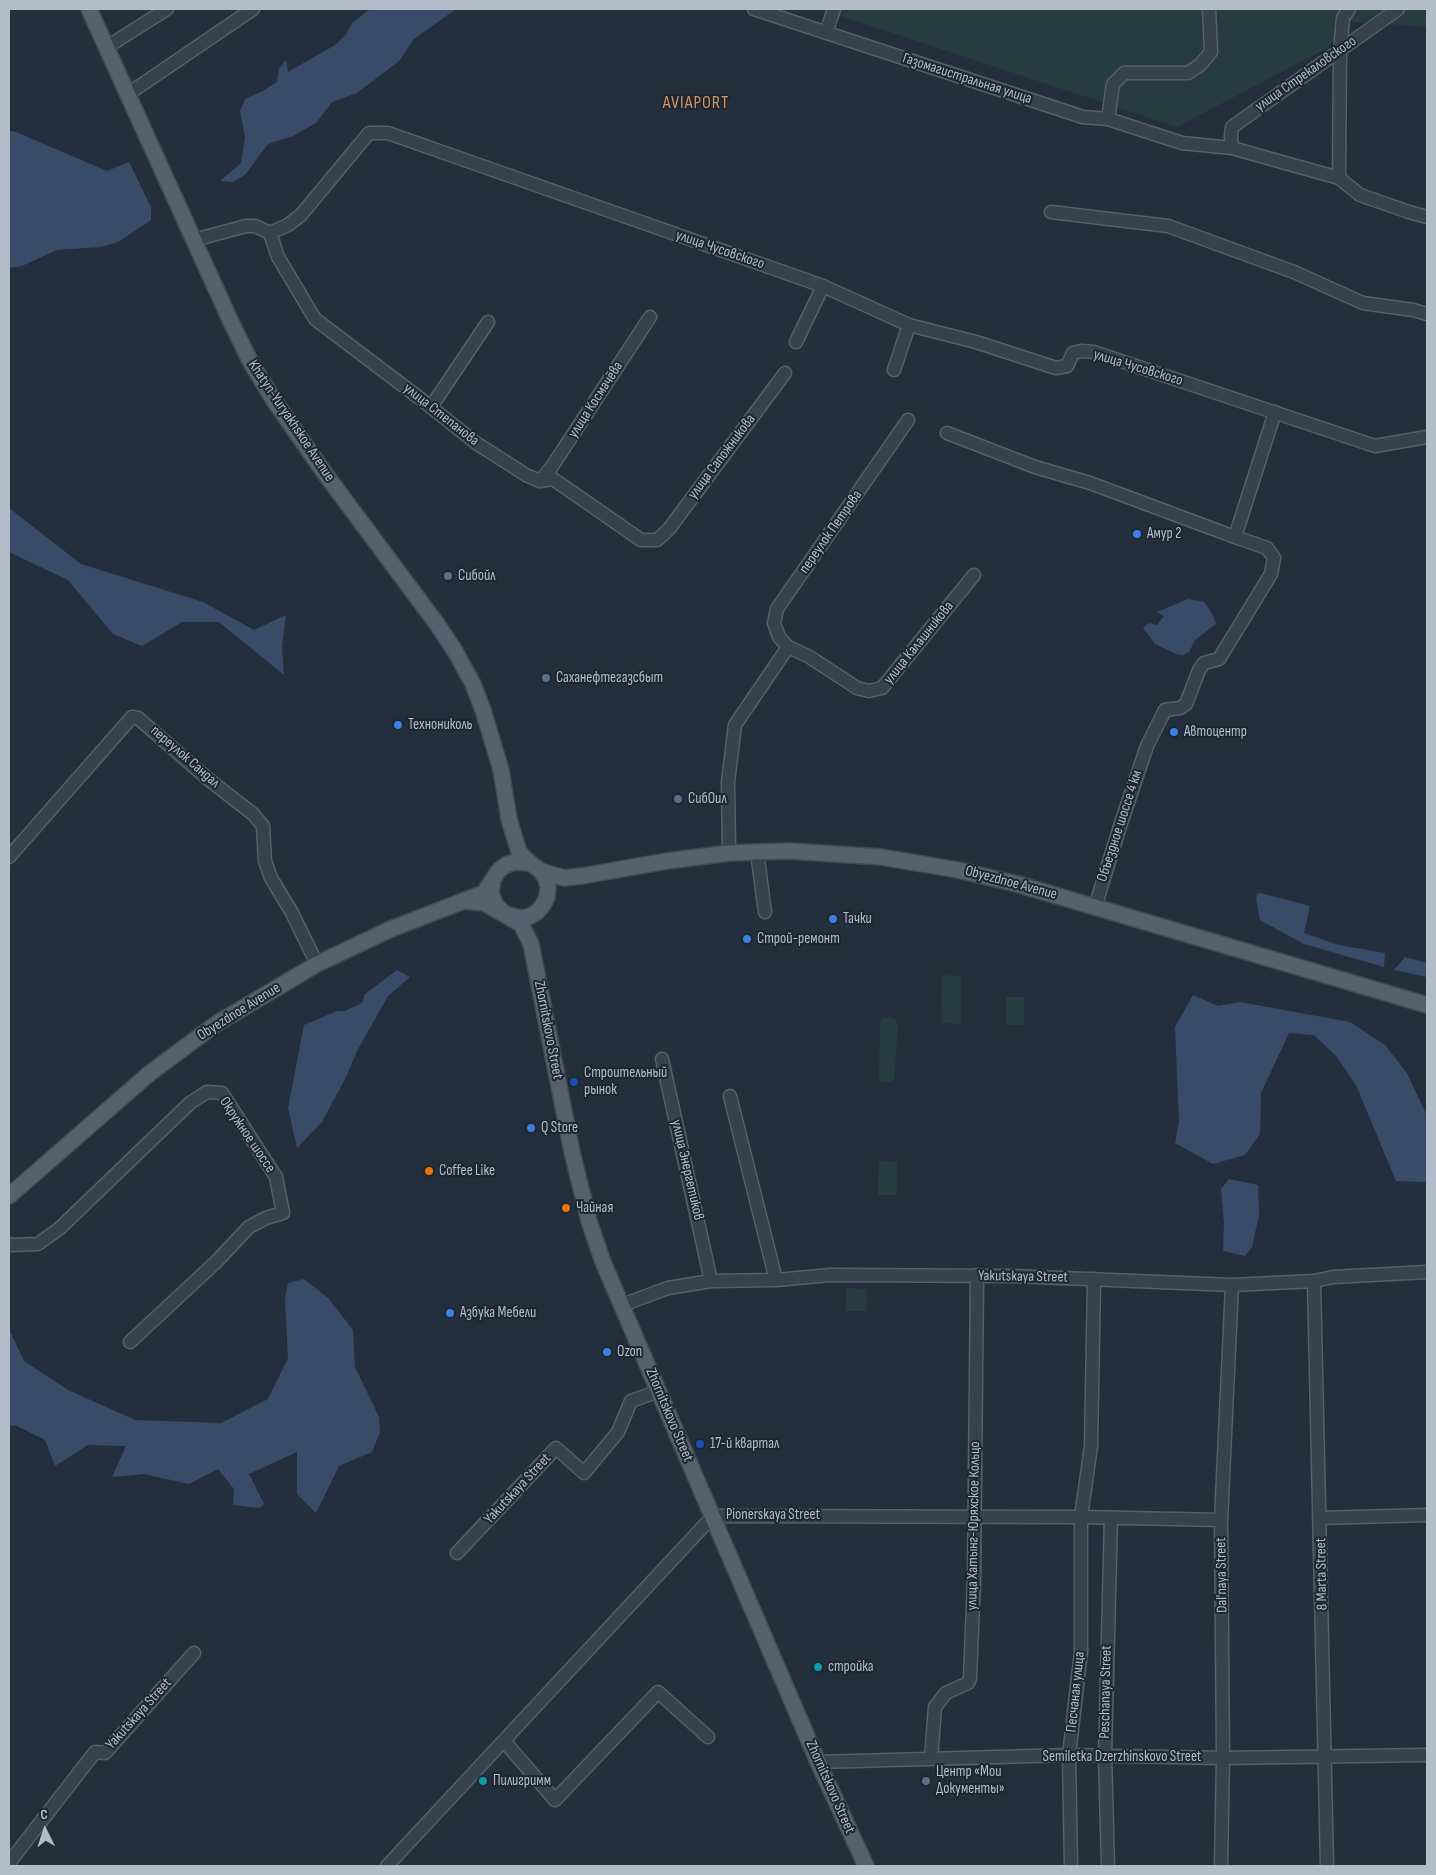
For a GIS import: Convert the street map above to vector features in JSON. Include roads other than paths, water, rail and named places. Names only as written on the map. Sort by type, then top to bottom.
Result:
[{"type":"main road","name":"Khatyn-Yuryakhskoe Avenue","points":[[89,9],[247,355],[275,402],[326,475],[418,597],[455,651],[483,710],[500,770],[519,852],[536,867]]},
{"type":"main road","name":"Khatyn-Yuryakhskoe Avenue","points":[[496,875],[509,853],[510,819]]},
{"type":"main road","name":"Obyezdnoe Avenue","points":[[536,867],[564,878],[729,853],[817,852],[881,857],[958,870],[1025,886],[1427,1005]]},
{"type":"main road","points":[[465,902],[484,893],[496,875],[506,864],[514,862],[536,867],[546,879],[548,888],[545,901],[537,912],[529,916],[520,918],[505,914],[495,904],[491,892],[496,875]]},
{"type":"main road","name":"Obyezdnoe Avenue","points":[[545,901],[566,882],[582,876]]},
{"type":"main road","name":"Zhornitskovo Street","points":[[545,901],[532,921],[531,944],[572,1152],[589,1221],[603,1262],[818,1762],[866,1866]]},
{"type":"main road","name":"Obyezdnoe Avenue","points":[[9,1196],[150,1073],[216,1024],[317,964],[391,929],[465,902],[484,903],[505,914]]},
{"type":"main road","name":"Zhornitskovo Street","points":[[505,914],[521,924],[531,944]]},
{"type":"street","points":[[107,47],[167,9]]},
{"type":"street","points":[[128,94],[253,9]]},
{"type":"street","name":"Газомагистральная улица","points":[[754,9],[1083,117],[1108,119],[1182,143],[1232,148]]},
{"type":"street","points":[[826,33],[834,9]]},
{"type":"street","points":[[1108,119],[1113,84],[1124,73],[1188,72],[1200,65],[1211,52],[1209,9]]},
{"type":"street","points":[[1339,178],[1340,51],[1343,18],[1348,9]]},
{"type":"street","name":"улица Стрекаловского","points":[[1232,148],[1232,127],[1398,9]]},
{"type":"street","name":"улица Чусовского","points":[[270,233],[288,225],[301,215],[369,133],[388,133],[823,286],[909,325],[958,337],[1056,368],[1067,366],[1073,353],[1081,351],[1094,352],[1375,446],[1427,437]]},
{"type":"street","points":[[1232,148],[1339,178],[1360,195],[1427,217]]},
{"type":"street","points":[[1051,212],[1168,226],[1294,272],[1364,303],[1413,310],[1427,314]]},
{"type":"street","points":[[194,240],[246,226],[255,226],[270,233]]},
{"type":"street","name":"улица Степанова","points":[[270,233],[278,257],[314,319],[476,443],[526,475],[540,480],[554,479],[641,540],[657,540]]},
{"type":"street","points":[[796,342],[823,286]]},
{"type":"street","name":"улица Космачёва","points":[[540,480],[551,468],[650,317]]},
{"type":"street","points":[[431,407],[488,322]]},
{"type":"street","points":[[894,370],[909,325]]},
{"type":"street","name":"улица Сапожникова","points":[[657,540],[669,528],[785,373]]},
{"type":"street","points":[[947,433],[1026,464],[1090,483],[1235,536],[1275,412]]},
{"type":"street","name":"переулок Петрова","points":[[788,647],[779,638],[774,623],[777,609],[908,420]]},
{"type":"street","name":"Объездное шоссе 4 км","points":[[1095,907],[1147,746],[1165,710],[1180,708],[1186,704],[1199,670],[1204,663],[1219,659],[1271,574],[1274,558],[1267,548],[1235,536]]},
{"type":"street","name":"улица Калашникова","points":[[788,647],[808,656],[856,688],[869,691],[882,688],[974,575]]},
{"type":"street","points":[[729,853],[728,782],[736,725],[788,647]]},
{"type":"street","name":"переулок Сандал","points":[[9,857],[132,717],[138,718],[208,779],[252,814],[263,826],[265,861],[271,878],[291,912],[317,964]]},
{"type":"street","points":[[757,852],[765,912]]},
{"type":"street","name":"улица Энергетиков","points":[[662,1059],[711,1281]]},
{"type":"street","name":"Окружное шоссе","points":[[9,1244],[38,1244],[60,1228],[190,1103],[207,1092],[222,1093],[276,1177],[283,1214],[266,1218],[249,1227],[216,1262],[130,1342]]},
{"type":"street","points":[[730,1096],[776,1280]]},
{"type":"street","name":"Yakutskaya Street","points":[[622,1305],[668,1288],[711,1281],[776,1280],[830,1275],[977,1275],[1232,1285],[1427,1272]]},
{"type":"street","name":"улица Хатынг-Юряхское Кольцо","points":[[931,1760],[935,1707],[946,1693],[968,1683],[970,1678],[974,1580],[977,1275]]},
{"type":"street","points":[[1081,1517],[1091,1446],[1094,1279]]},
{"type":"street","name":"8 Marta Street","points":[[1314,1281],[1328,1866]]},
{"type":"street","name":"Dal'naya Street","points":[[1221,1866],[1223,1758],[1221,1520],[1232,1285]]},
{"type":"street","name":"Yakutskaya Street","points":[[457,1553],[556,1448],[584,1473],[618,1432],[631,1401],[659,1391]]},
{"type":"street","name":"Pionerskaya Street","points":[[387,1866],[713,1516],[836,1515],[1221,1520]]},
{"type":"street","points":[[1320,1518],[1427,1515]]},
{"type":"street","name":"Песчаная улица","points":[[1071,1866],[1069,1754],[1081,1652],[1081,1517]]},
{"type":"street","name":"Peschanaya Street","points":[[1108,1866],[1105,1755],[1110,1518]]},
{"type":"street","name":"Yakutskaya Street","points":[[9,1862],[96,1752],[105,1753],[194,1653]]},
{"type":"street","points":[[504,1742],[555,1800],[658,1692],[708,1737]]},
{"type":"street","name":"Semiletka Dzerzhinskovo Street","points":[[818,1762],[931,1760],[1069,1754],[1223,1758],[1427,1755]]},
{"type":"water","points":[[370,9],[456,9],[414,39],[399,61],[357,93],[332,102],[316,123],[293,136],[268,144],[245,175],[233,182],[220,181],[241,163],[245,137],[240,111],[245,99],[277,82],[279,69],[286,60],[288,72],[335,45],[346,35],[352,23]]},
{"type":"water","points":[[9,131],[16,132],[107,171],[129,162],[151,207],[151,220],[118,242],[100,247],[57,250],[22,266],[9,268]]},
{"type":"water","points":[[9,508],[81,564],[203,602],[254,630],[286,615],[282,646],[284,675],[219,622],[182,622],[142,646],[113,634],[68,580],[9,552]]},
{"type":"water","points":[[1188,599],[1204,602],[1212,613],[1216,624],[1195,640],[1189,652],[1183,655],[1176,654],[1155,644],[1143,628],[1149,623],[1157,625],[1164,616],[1157,612]]},
{"type":"water","points":[[1260,893],[1310,906],[1304,933],[1339,945],[1385,953],[1384,967],[1304,944],[1260,920],[1256,899],[1257,894]]},
{"type":"water","points":[[1405,957],[1427,963],[1427,977],[1394,970]]},
{"type":"water","points":[[397,970],[410,977],[388,996],[358,1049],[345,1079],[322,1122],[297,1148],[288,1108],[304,1025],[362,1003],[365,994]]},
{"type":"water","points":[[1193,995],[1218,1006],[1240,1002],[1350,1022],[1385,1045],[1407,1073],[1427,1116],[1427,1186],[1426,1182],[1396,1181],[1356,1085],[1336,1056],[1314,1035],[1289,1033],[1261,1093],[1260,1134],[1245,1155],[1213,1164],[1175,1143],[1179,1121],[1175,1027]]},
{"type":"water","points":[[1229,1179],[1258,1185],[1259,1215],[1252,1247],[1245,1256],[1223,1251],[1224,1223],[1221,1189]]},
{"type":"water","points":[[304,1279],[328,1298],[353,1330],[355,1367],[379,1417],[380,1432],[372,1452],[339,1466],[316,1513],[297,1494],[297,1452],[249,1474],[264,1504],[260,1508],[233,1505],[234,1489],[218,1469],[189,1484],[144,1474],[112,1477],[126,1446],[88,1445],[55,1466],[45,1440],[17,1426],[9,1425],[9,1329],[24,1361],[68,1390],[135,1420],[221,1423],[268,1399],[288,1358],[285,1298],[288,1283]]},
{"type":"place","name":"Амур 2","points":[[1137,534]]},
{"type":"place","name":"Сибойл","points":[[448,576]]},
{"type":"place","name":"Саханефтегазсбыт","points":[[546,678]]},
{"type":"place","name":"Технониколь","points":[[398,725]]},
{"type":"place","name":"Автоцентр","points":[[1174,732]]},
{"type":"place","name":"СибОил","points":[[678,799]]},
{"type":"place","name":"Тачки","points":[[833,919]]},
{"type":"place","name":"Строй-ремонт","points":[[747,939]]},
{"type":"place","name":"Строительный рынок","points":[[574,1082]]},
{"type":"place","name":"Q Store","points":[[531,1128]]},
{"type":"place","name":"Coffee Like","points":[[429,1171]]},
{"type":"place","name":"Чайная","points":[[566,1208]]},
{"type":"place","name":"Азбука Мебели","points":[[450,1313]]},
{"type":"place","name":"Ozon","points":[[607,1352]]},
{"type":"place","name":"17-й квартал","points":[[700,1444]]},
{"type":"place","name":"стройка","points":[[818,1667]]},
{"type":"place","name":"Пилигримм","points":[[483,1781]]},
{"type":"place","name":"Центр «Мои Документы»","points":[[926,1781]]},
{"type":"district","name":"AVIAPORT","points":[[696,103]]}]
